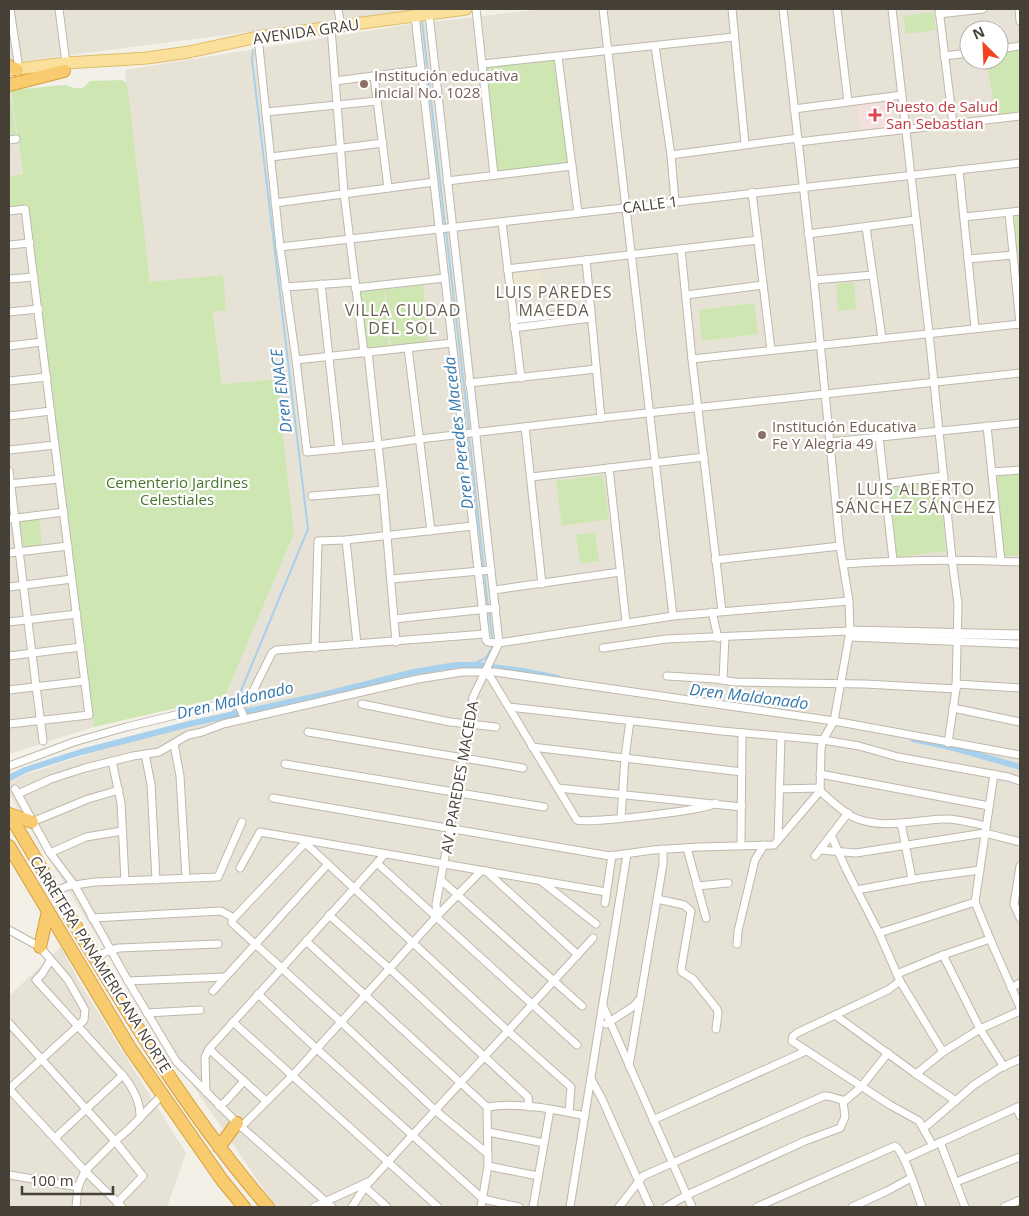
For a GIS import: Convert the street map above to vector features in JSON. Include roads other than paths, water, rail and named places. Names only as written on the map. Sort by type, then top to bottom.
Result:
[{"type":"highway","points":[[9,85],[65,67]]},
{"type":"highway","points":[[9,814],[32,822]]},
{"type":"highway","name":"CARRETERA PANAMERICANA NORTE","points":[[9,814],[132,1021],[240,1175],[268,1207]]},
{"type":"highway","name":"CARRETERA PANAMERICANA NORTE","points":[[9,846],[130,1048],[222,1180],[244,1207]]},
{"type":"highway","points":[[40,947],[48,911]]},
{"type":"highway","points":[[219,1146],[239,1125]]},
{"type":"main road","name":"AVENIDA GRAU","points":[[12,71],[127,64],[147,58],[189,52],[258,37],[466,9]]},
{"type":"street","points":[[10,9],[12,71]]},
{"type":"street","points":[[59,9],[65,67]]},
{"type":"street","points":[[338,9],[335,80],[344,193],[378,445],[396,642]]},
{"type":"street","points":[[476,9],[494,175]]},
{"type":"street","points":[[603,9],[673,616]]},
{"type":"street","points":[[732,9],[745,144]]},
{"type":"street","points":[[272,798],[612,856],[687,848],[774,845],[820,790],[820,758],[823,740],[834,721],[850,634],[849,601],[840,546],[814,280],[783,9]]},
{"type":"street","points":[[837,9],[848,102]]},
{"type":"street","points":[[892,9],[930,333],[958,604],[956,686],[948,743]]},
{"type":"street","points":[[953,124],[939,11],[983,9]]},
{"type":"street","points":[[1019,9],[1020,21]]},
{"type":"street","points":[[429,14],[451,228],[499,643]]},
{"type":"street","points":[[415,16],[482,610],[488,642],[499,643],[673,616],[849,601]]},
{"type":"street","points":[[258,37],[280,247],[307,452],[1020,372]]},
{"type":"street","points":[[483,64],[734,37]]},
{"type":"street","points":[[656,46],[675,201]]},
{"type":"street","points":[[944,56],[959,54]]},
{"type":"street","points":[[558,57],[578,213]]},
{"type":"street","points":[[335,80],[420,70]]},
{"type":"street","points":[[374,76],[388,188]]},
{"type":"street","points":[[794,109],[902,95]]},
{"type":"street","points":[[266,112],[377,101]]},
{"type":"street","points":[[670,155],[745,144],[906,130],[1020,116]]},
{"type":"street","points":[[271,157],[383,143]]},
{"type":"street","name":"CALLE 1","points":[[280,247],[1020,163]]},
{"type":"street","points":[[447,181],[572,166]]},
{"type":"street","points":[[959,170],[975,328]]},
{"type":"street","points":[[275,203],[434,182]]},
{"type":"street","points":[[752,192],[771,350]]},
{"type":"street","points":[[9,211],[25,209],[89,715],[9,724]]},
{"type":"street","points":[[964,217],[1020,211]]},
{"type":"street","points":[[692,359],[1020,324],[1016,259],[1009,212]]},
{"type":"street","points":[[808,234],[916,220]]},
{"type":"street","points":[[502,222],[521,378]]},
{"type":"street","points":[[866,227],[882,338]]},
{"type":"street","points":[[507,269],[758,240]]},
{"type":"street","points":[[9,245],[30,243]]},
{"type":"street","points":[[681,249],[722,611]]},
{"type":"street","points":[[968,259],[1016,259]]},
{"type":"street","points":[[586,260],[601,418]]},
{"type":"street","points":[[9,279],[34,276]]},
{"type":"street","points":[[814,280],[873,276]]},
{"type":"street","points":[[285,287],[321,284],[355,285],[444,278]]},
{"type":"street","points":[[321,284],[340,449]]},
{"type":"street","points":[[686,294],[763,285]]},
{"type":"street","points":[[9,312],[38,309]]},
{"type":"street","points":[[514,324],[591,315]]},
{"type":"street","points":[[9,346],[42,342]]},
{"type":"street","points":[[296,360],[452,343]]},
{"type":"street","points":[[408,348],[431,532]]},
{"type":"street","points":[[469,383],[596,369]]},
{"type":"street","points":[[9,381],[47,377]]},
{"type":"street","points":[[9,416],[51,411]]},
{"type":"street","points":[[830,442],[1020,423]]},
{"type":"street","points":[[987,426],[1001,561]]},
{"type":"street","points":[[525,427],[542,584]]},
{"type":"street","points":[[879,437],[893,560]]},
{"type":"street","points":[[9,450],[55,444]]},
{"type":"street","points":[[531,477],[704,457]]},
{"type":"street","points":[[609,468],[626,622]]},
{"type":"street","points":[[992,472],[1020,470]]},
{"type":"street","points":[[9,471],[12,518],[19,552],[43,741]]},
{"type":"street","points":[[884,484],[944,476]]},
{"type":"street","points":[[10,484],[59,479]]},
{"type":"street","points":[[312,496],[383,490]]},
{"type":"street","points":[[12,518],[64,512]]},
{"type":"street","points":[[315,648],[318,541],[431,532],[473,526]]},
{"type":"street","points":[[346,540],[357,644]]},
{"type":"street","points":[[9,554],[68,546]]},
{"type":"street","points":[[715,560],[840,546]]},
{"type":"street","points":[[844,564],[893,560],[952,559],[1020,562]]},
{"type":"street","points":[[391,579],[491,570]]},
{"type":"street","points":[[494,590],[620,572]]},
{"type":"street","points":[[9,588],[72,580]]},
{"type":"street","points":[[394,619],[496,608]]},
{"type":"street","points":[[712,612],[721,638],[723,680]]},
{"type":"street","points":[[9,622],[77,614]]},
{"type":"street","points":[[9,766],[74,742],[126,727],[231,703],[250,696],[272,653],[276,650],[485,634]]},
{"type":"street","points":[[603,648],[666,639],[850,634],[958,637],[1020,635]]},
{"type":"street","points":[[958,637],[1020,644]]},
{"type":"street","name":"AV. PAREDES MACEDA","points":[[437,916],[436,904],[457,793],[472,697],[499,643]]},
{"type":"street","points":[[9,656],[81,647]]},
{"type":"street","points":[[332,1207],[239,1125],[176,1061],[110,950],[75,886],[50,854],[17,791],[112,761],[159,752],[188,735],[202,732],[218,725],[418,679],[462,672],[495,672],[834,721],[1020,755]]},
{"type":"street","points":[[485,672],[492,678],[574,816],[580,821],[697,809],[711,807],[716,804]]},
{"type":"street","points":[[667,676],[735,682],[1020,688]]},
{"type":"street","points":[[9,690],[85,682]]},
{"type":"street","points":[[231,703],[239,706],[245,719]]},
{"type":"street","points":[[362,704],[450,722],[496,727]]},
{"type":"street","points":[[509,707],[742,733],[823,740],[859,746],[898,757],[994,774],[1020,781]]},
{"type":"street","points":[[953,708],[1020,722]]},
{"type":"street","points":[[621,818],[625,757],[630,721]]},
{"type":"street","points":[[308,732],[522,768]]},
{"type":"street","points":[[741,845],[742,733]]},
{"type":"street","points":[[778,840],[781,736]]},
{"type":"street","points":[[174,744],[180,776],[186,878]]},
{"type":"street","points":[[532,747],[742,772]]},
{"type":"street","points":[[145,754],[151,784],[156,880]]},
{"type":"street","points":[[112,761],[119,790],[125,881]]},
{"type":"street","points":[[285,764],[544,807]]},
{"type":"street","points":[[820,774],[989,806]]},
{"type":"street","points":[[994,774],[975,902],[1020,1007]]},
{"type":"street","points":[[558,788],[742,807]]},
{"type":"street","points":[[32,822],[88,799],[119,790]]},
{"type":"street","points":[[779,790],[820,790],[848,813],[856,818],[871,822],[901,823],[945,818],[985,829],[1020,842]]},
{"type":"street","points":[[848,813],[818,853],[856,853],[906,846],[985,829]]},
{"type":"street","points":[[56,891],[68,886],[95,882],[218,877],[242,822]]},
{"type":"street","points":[[901,823],[912,880]]},
{"type":"street","points":[[50,854],[86,837],[122,831]]},
{"type":"street","points":[[240,868],[260,832],[303,841],[606,892]]},
{"type":"street","points":[[831,836],[879,933],[898,977],[944,1052]]},
{"type":"street","points":[[303,841],[571,1087],[568,1112]]},
{"type":"street","points":[[303,841],[234,918],[233,925],[436,1111],[488,1154]]},
{"type":"street","points":[[737,944],[738,931],[755,860],[764,845]]},
{"type":"street","points":[[687,848],[706,918]]},
{"type":"street","points":[[629,1067],[663,864],[663,850]]},
{"type":"street","points":[[206,1092],[205,1056],[209,1049],[385,854]]},
{"type":"street","points":[[570,1207],[627,854]]},
{"type":"street","points":[[604,903],[612,856]]},
{"type":"street","points":[[377,863],[577,1045]]},
{"type":"street","points":[[213,991],[328,864]]},
{"type":"street","points":[[1020,866],[1014,904],[1020,918]]},
{"type":"street","points":[[857,890],[980,870]]},
{"type":"street","points":[[239,1125],[293,1075],[437,916],[483,871]]},
{"type":"street","points":[[483,871],[578,955]]},
{"type":"street","points":[[441,880],[582,1006]]},
{"type":"street","points":[[539,880],[596,924]]},
{"type":"street","points":[[697,886],[728,883]]},
{"type":"street","points":[[657,899],[684,905],[691,911],[681,970],[693,979],[717,1009],[716,1029]]},
{"type":"street","points":[[879,933],[975,902]]},
{"type":"street","points":[[92,918],[221,912],[234,918]]},
{"type":"street","points":[[330,915],[390,968],[528,1098],[529,1107]]},
{"type":"street","points":[[9,930],[40,947],[68,980],[84,1006],[85,1013],[84,1020],[42,1058],[9,1089],[85,1171],[120,1205],[143,1176],[116,1141],[42,1058],[9,1023]]},
{"type":"street","points":[[352,1207],[365,1187],[414,1136],[593,938]]},
{"type":"street","points":[[933,1146],[919,1122],[794,1044],[792,1041],[793,1036],[888,990],[898,977],[943,955],[990,939]]},
{"type":"street","points":[[306,941],[487,1108],[488,1166],[481,1207]]},
{"type":"street","points":[[95,957],[110,950],[126,947],[218,944]]},
{"type":"street","points":[[943,955],[980,1029],[1004,1067]]},
{"type":"street","points":[[50,961],[36,980],[123,1075],[140,1108],[140,1118]]},
{"type":"street","points":[[128,981],[225,978]]},
{"type":"street","points":[[1011,988],[1020,983]]},
{"type":"street","points":[[258,994],[483,1199],[519,1207]]},
{"type":"street","points":[[599,1028],[634,1006],[641,998]]},
{"type":"street","points":[[602,1006],[692,1207]]},
{"type":"street","points":[[147,1013],[200,1010]]},
{"type":"street","points":[[916,1074],[944,1052],[980,1029],[1020,1011]]},
{"type":"street","points":[[835,1015],[956,1101]]},
{"type":"street","points":[[233,1022],[438,1207]]},
{"type":"street","points":[[209,1049],[266,1101]]},
{"type":"street","points":[[653,1120],[806,1051]]},
{"type":"street","points":[[843,1101],[861,1087],[888,1053]]},
{"type":"street","points":[[924,1128],[974,1085],[1020,1059]]},
{"type":"street","points":[[55,1138],[123,1075]]},
{"type":"street","points":[[591,1078],[602,1098],[650,1207]]},
{"type":"street","points":[[219,1106],[226,1102],[244,1081]]},
{"type":"street","points":[[76,1207],[78,1187],[85,1171],[162,1095]]},
{"type":"street","points":[[618,1207],[642,1176],[824,1096],[843,1101]]},
{"type":"street","points":[[666,1207],[687,1195],[805,1141],[840,1128],[845,1117],[843,1101]]},
{"type":"street","points":[[487,1108],[512,1105],[585,1116]]},
{"type":"street","points":[[904,1159],[1019,1107],[1020,1116]]},
{"type":"street","points":[[533,1207],[550,1110]]},
{"type":"street","points":[[488,1132],[544,1143]]},
{"type":"street","points":[[940,1142],[965,1207]]},
{"type":"street","points":[[758,1207],[895,1146],[898,1147],[904,1159],[922,1207]]},
{"type":"street","points":[[956,1182],[1020,1157]]},
{"type":"street","points":[[488,1166],[538,1176]]},
{"type":"street","points":[[10,1175],[78,1187]]},
{"type":"street","points":[[852,1207],[911,1178]]},
{"type":"street","points":[[314,1207],[371,1181]]},
{"type":"street","points":[[365,1187],[387,1207]]},
{"type":"street","points":[[1004,1207],[1012,1206],[1020,1200]]},
{"type":"waterway","name":"Dren Peredes Maceda","points":[[422,20],[445,226]]},
{"type":"waterway","name":"Dren ENACE","points":[[238,698],[308,529],[252,60],[253,50]]},
{"type":"waterway","name":"Dren Peredes Maceda","points":[[446,231],[469,430]]},
{"type":"waterway","name":"Dren Peredes Maceda","points":[[469,435],[488,607]]},
{"type":"waterway","name":"Dren Maldonado","points":[[471,665],[486,658],[493,646],[489,611]]},
{"type":"waterway","name":"Dren Maldonado","points":[[9,778],[25,770],[81,752],[189,724],[327,694],[414,672],[456,665],[478,665],[558,678]]},
{"type":"waterway","name":"Dren ENACE","points":[[231,716],[235,707]]},
{"type":"waterway","name":"Dren Maldonado","points":[[913,739],[954,748],[1020,767]]},
{"type":"place","name":"Institución educativa inicial No. 1028","points":[[364,84]]},
{"type":"place","name":"Puesto de Salud San Sebastian","points":[[875,115]]},
{"type":"place","name":"Institución Educativa Fe Y Alegria 49","points":[[762,435]]},
{"type":"district","name":"LUIS PAREDES MACEDA","points":[[554,301]]},
{"type":"district","name":"VILLA CIUDAD DEL SOL","points":[[403,319]]},
{"type":"district","name":"LUIS ALBERTO SÁNCHEZ SÁNCHEZ","points":[[916,498]]},
{"type":"park label","name":"Cementerio Jardines Celestiales","points":[[177,490]]}]
